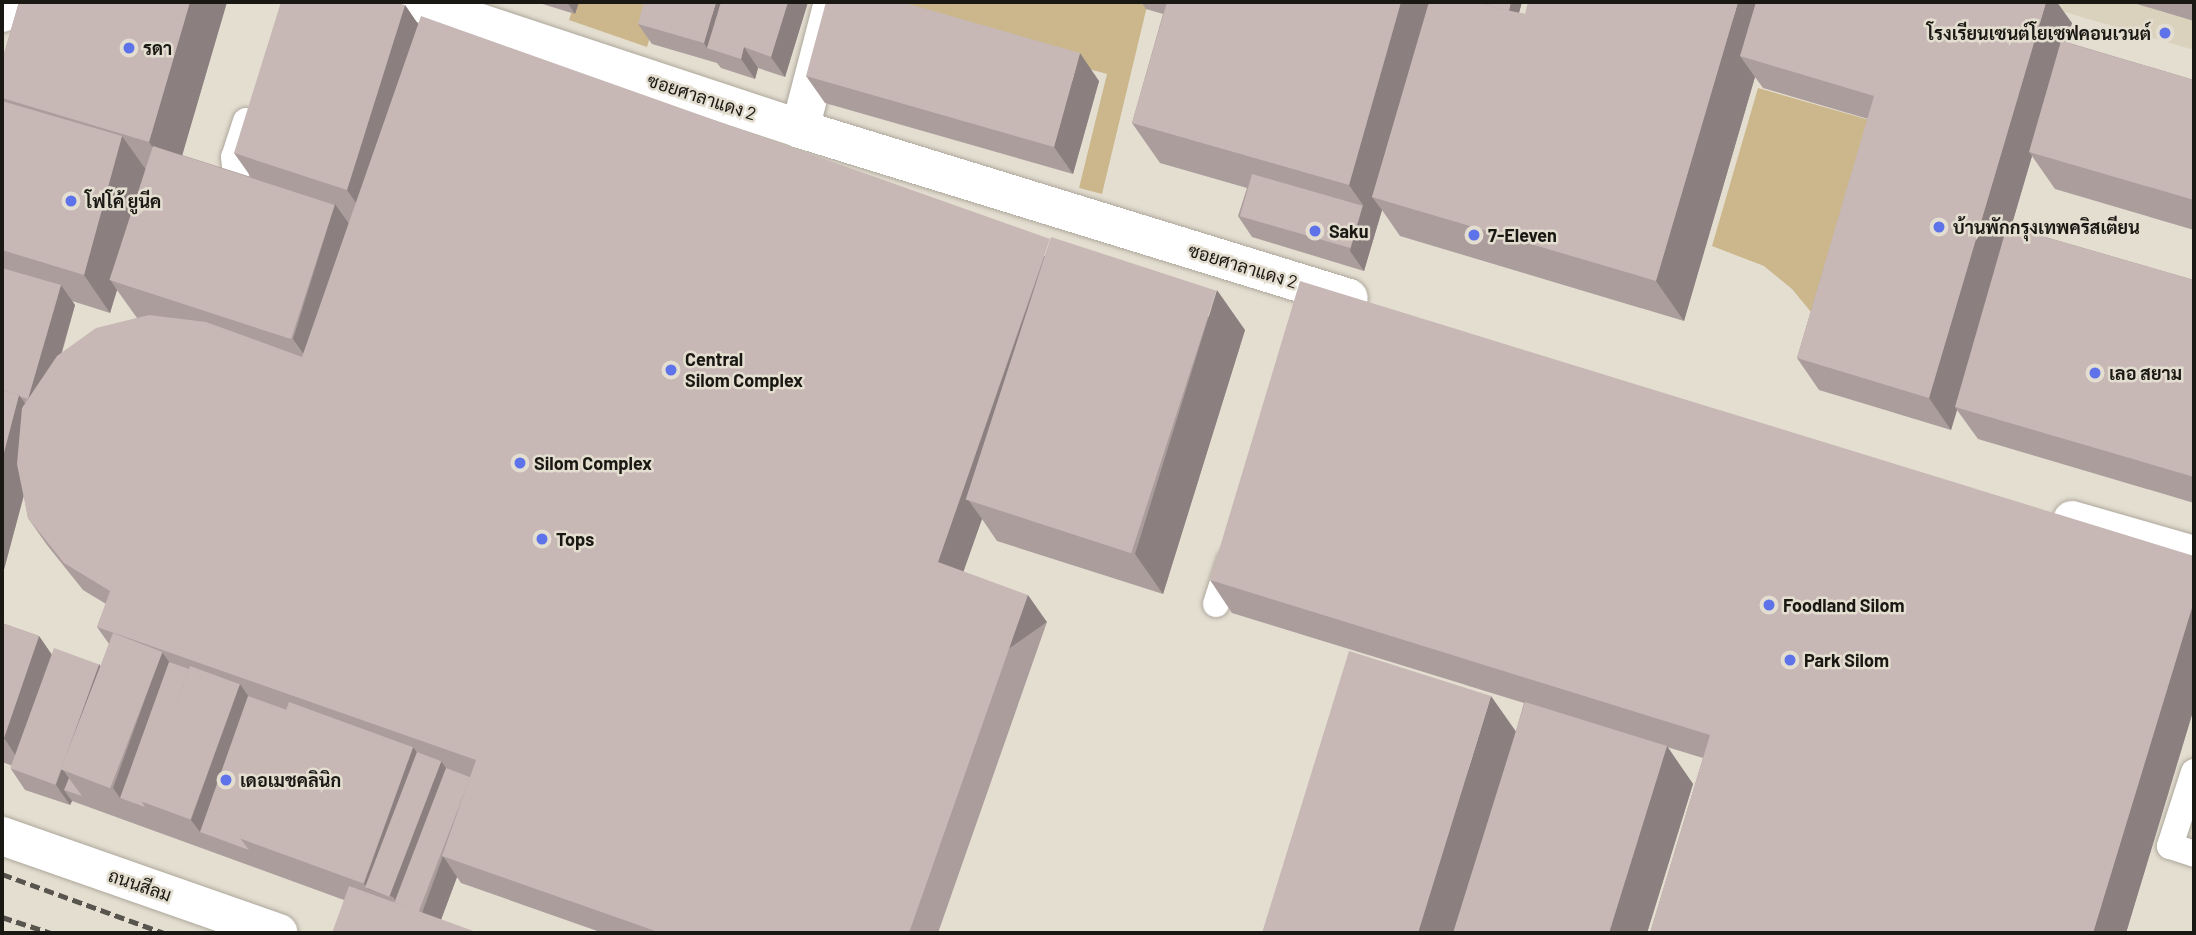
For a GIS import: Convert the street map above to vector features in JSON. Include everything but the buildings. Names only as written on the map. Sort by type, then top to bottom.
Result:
[{"type":"street","points":[[2,13],[5,2]]},
{"type":"street","name":"ซอยศาลาแดง 2","points":[[417,2],[473,11],[800,129],[1376,307]]},
{"type":"street","points":[[800,129],[833,2]]},
{"type":"street","points":[[2034,509],[2194,555]]},
{"type":"street","name":"ถนนสีลม","points":[[2,836],[279,933]]},
{"type":"lane","points":[[255,92],[234,157],[237,184],[261,201],[274,206]]},
{"type":"lane","points":[[1216,604],[1237,538]]},
{"type":"lane","points":[[2194,772],[2170,846],[2194,854]]},
{"type":"shaded area","points":[[575,2],[661,2],[647,47],[569,20]]},
{"type":"shaded area","points":[[847,2],[1148,2],[1102,194],[1079,188],[1107,74]]},
{"type":"shaded area","name":"โรงเรียนเซนต์โยเซฟคอนเวนต์","points":[[2030,2],[2194,2],[2194,50],[2078,16]]},
{"type":"shaded area","points":[[1758,88],[1897,128],[1811,312],[1792,289],[1764,266],[1712,246]]},
{"type":"railway","points":[[2,874],[164,933]]},
{"type":"railway","points":[[2,917],[51,933]]},
{"type":"place","name":"โรงเรียนเซนต์โยเซฟคอนเวนต์","points":[[2165,33]]},
{"type":"place","name":"รดา","points":[[129,48]]},
{"type":"place","name":"โฟโค้ ยูนีค","points":[[71,201]]},
{"type":"place","name":"บ้านพักกรุงเทพคริสเตียน","points":[[1939,227]]},
{"type":"place","name":"Saku","points":[[1315,231]]},
{"type":"place","name":"7-Eleven","points":[[1474,235]]},
{"type":"place","name":"Central Silom Complex","points":[[671,370]]},
{"type":"place","name":"เลอ สยาม","points":[[2095,373]]},
{"type":"place","name":"Silom Complex","points":[[520,463]]},
{"type":"place","name":"Tops","points":[[542,539]]},
{"type":"place","name":"Foodland Silom","points":[[1769,605]]},
{"type":"place","name":"Park Silom","points":[[1790,660]]},
{"type":"place","name":"เดอเมชคลินิก","points":[[226,780]]}]
